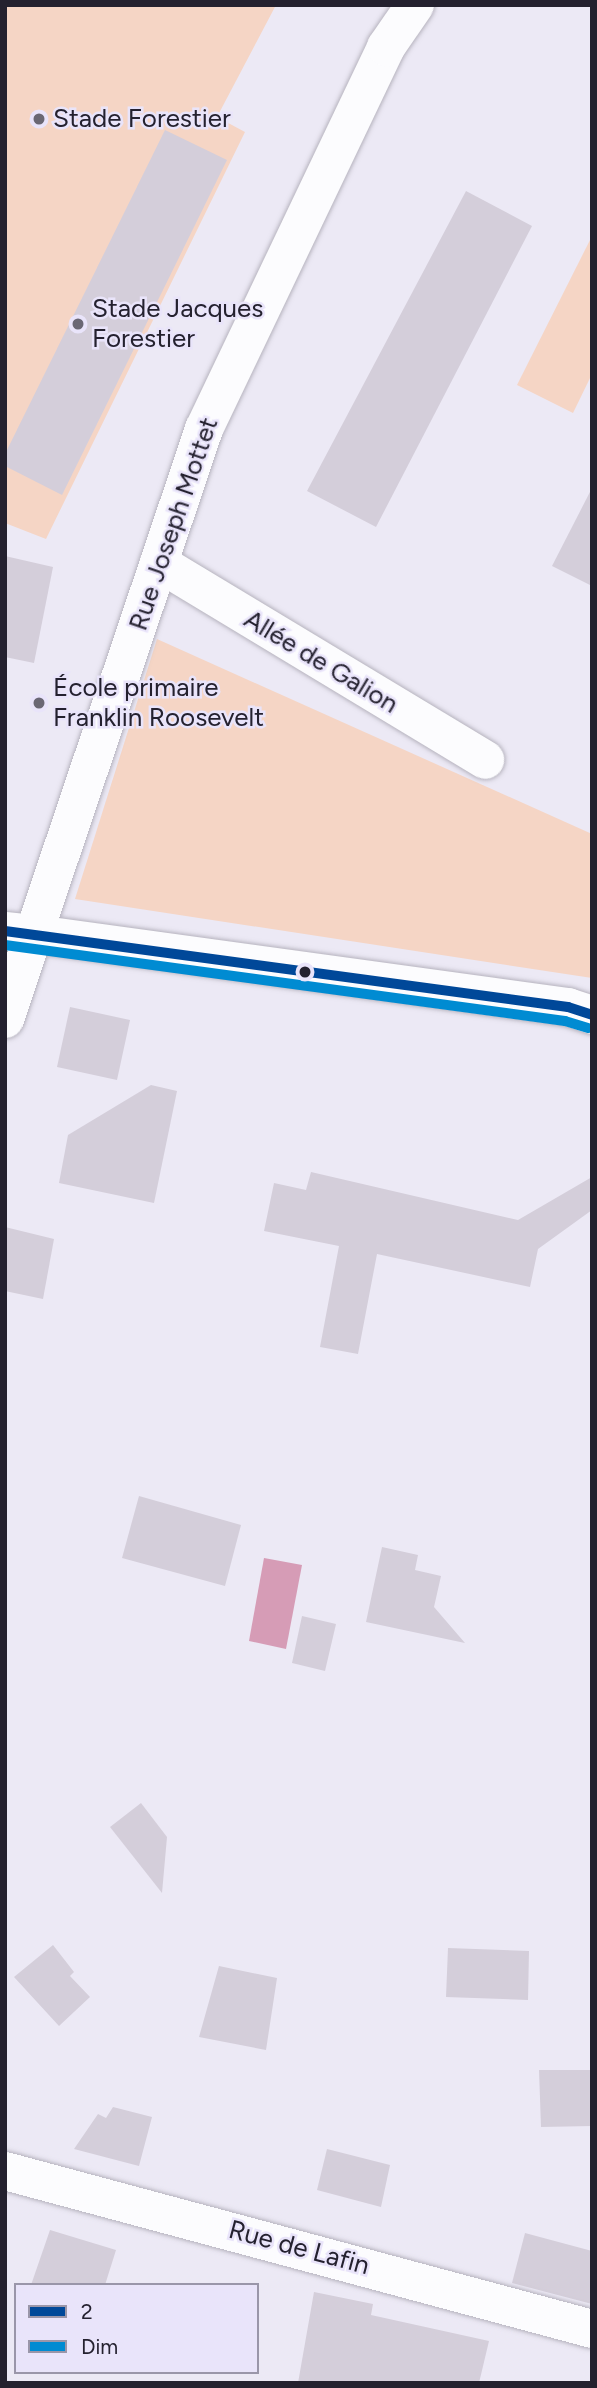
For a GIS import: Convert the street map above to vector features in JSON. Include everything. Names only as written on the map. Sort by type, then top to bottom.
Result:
[{"type":"street","name":"Rue Joseph Mottet","points":[[386,47],[392,5]]},
{"type":"street","name":"Rue Joseph Mottet","points":[[5,1019],[20,932],[159,563],[205,429],[386,47],[415,5]]},
{"type":"street","name":"Allée de Galion","points":[[159,563],[485,760]]},
{"type":"street","points":[[20,932],[568,1007],[592,1015]]},
{"type":"street","name":"Rue de Lafin","points":[[5,2171],[592,2329]]},
{"type":"shaded area","name":"Stade Jacques Forestier","points":[[5,5],[276,5],[217,117],[245,132],[46,539],[5,523]]},
{"type":"shaded area","points":[[590,240],[592,374],[573,413],[517,385]]},
{"type":"shaded area","points":[[157,639],[592,834],[592,978],[75,899]]},
{"type":"shaded area","points":[[264,1558],[302,1565],[286,1649],[249,1641]]},
{"type":"building","points":[[165,130],[227,160],[62,495],[5,466],[5,454]]},
{"type":"building","points":[[466,191],[532,226],[376,527],[307,491]]},
{"type":"building","points":[[592,488],[592,586],[552,566]]},
{"type":"building","points":[[5,556],[53,567],[34,663],[5,657]]},
{"type":"building","points":[[70,1007],[130,1020],[117,1080],[57,1067]]},
{"type":"building","points":[[151,1085],[177,1091],[154,1203],[59,1183],[68,1135]]},
{"type":"building","points":[[311,1172],[518,1220],[592,1177],[592,1210],[538,1249],[530,1287],[377,1254],[358,1354],[320,1347],[339,1246],[264,1231],[274,1183],[306,1190]]},
{"type":"building","points":[[5,1227],[54,1239],[43,1299],[5,1291]]},
{"type":"building","points":[[139,1496],[241,1525],[225,1586],[122,1558]]},
{"type":"building","points":[[382,1547],[418,1555],[415,1570],[441,1576],[434,1607],[465,1643],[366,1622]]},
{"type":"building","points":[[302,1616],[336,1624],[325,1671],[292,1663]]},
{"type":"building","points":[[141,1803],[167,1837],[162,1893],[110,1827]]},
{"type":"building","points":[[53,1945],[74,1972],[70,1976],[90,1997],[59,2026],[14,1977]]},
{"type":"building","points":[[448,1948],[529,1951],[528,2000],[446,1997]]},
{"type":"building","points":[[219,1966],[277,1978],[266,2050],[199,2037]]},
{"type":"building","points":[[539,2070],[592,2070],[592,2126],[541,2127]]},
{"type":"building","points":[[113,2107],[152,2117],[139,2166],[74,2149],[98,2114],[106,2118]]},
{"type":"building","points":[[327,2149],[390,2165],[381,2207],[317,2190]]},
{"type":"building","points":[[50,2230],[116,2250],[106,2283],[32,2283]]},
{"type":"building","points":[[525,2233],[592,2251],[592,2304],[512,2283]]},
{"type":"building","points":[[314,2292],[373,2304],[371,2315],[489,2341],[479,2383],[298,2383]]},
{"type":"transit line","name":"2","points":[[5,931],[568,1007],[592,1015]]},
{"type":"transit line","name":"Dim","points":[[5,945],[565,1021],[588,1028]]},
{"type":"place","name":"Stade Forestier","points":[[39,119]]},
{"type":"place","name":"Stade Jacques Forestier","points":[[78,324]]},
{"type":"place","name":"École primaire Franklin Roosevelt","points":[[39,703]]}]
